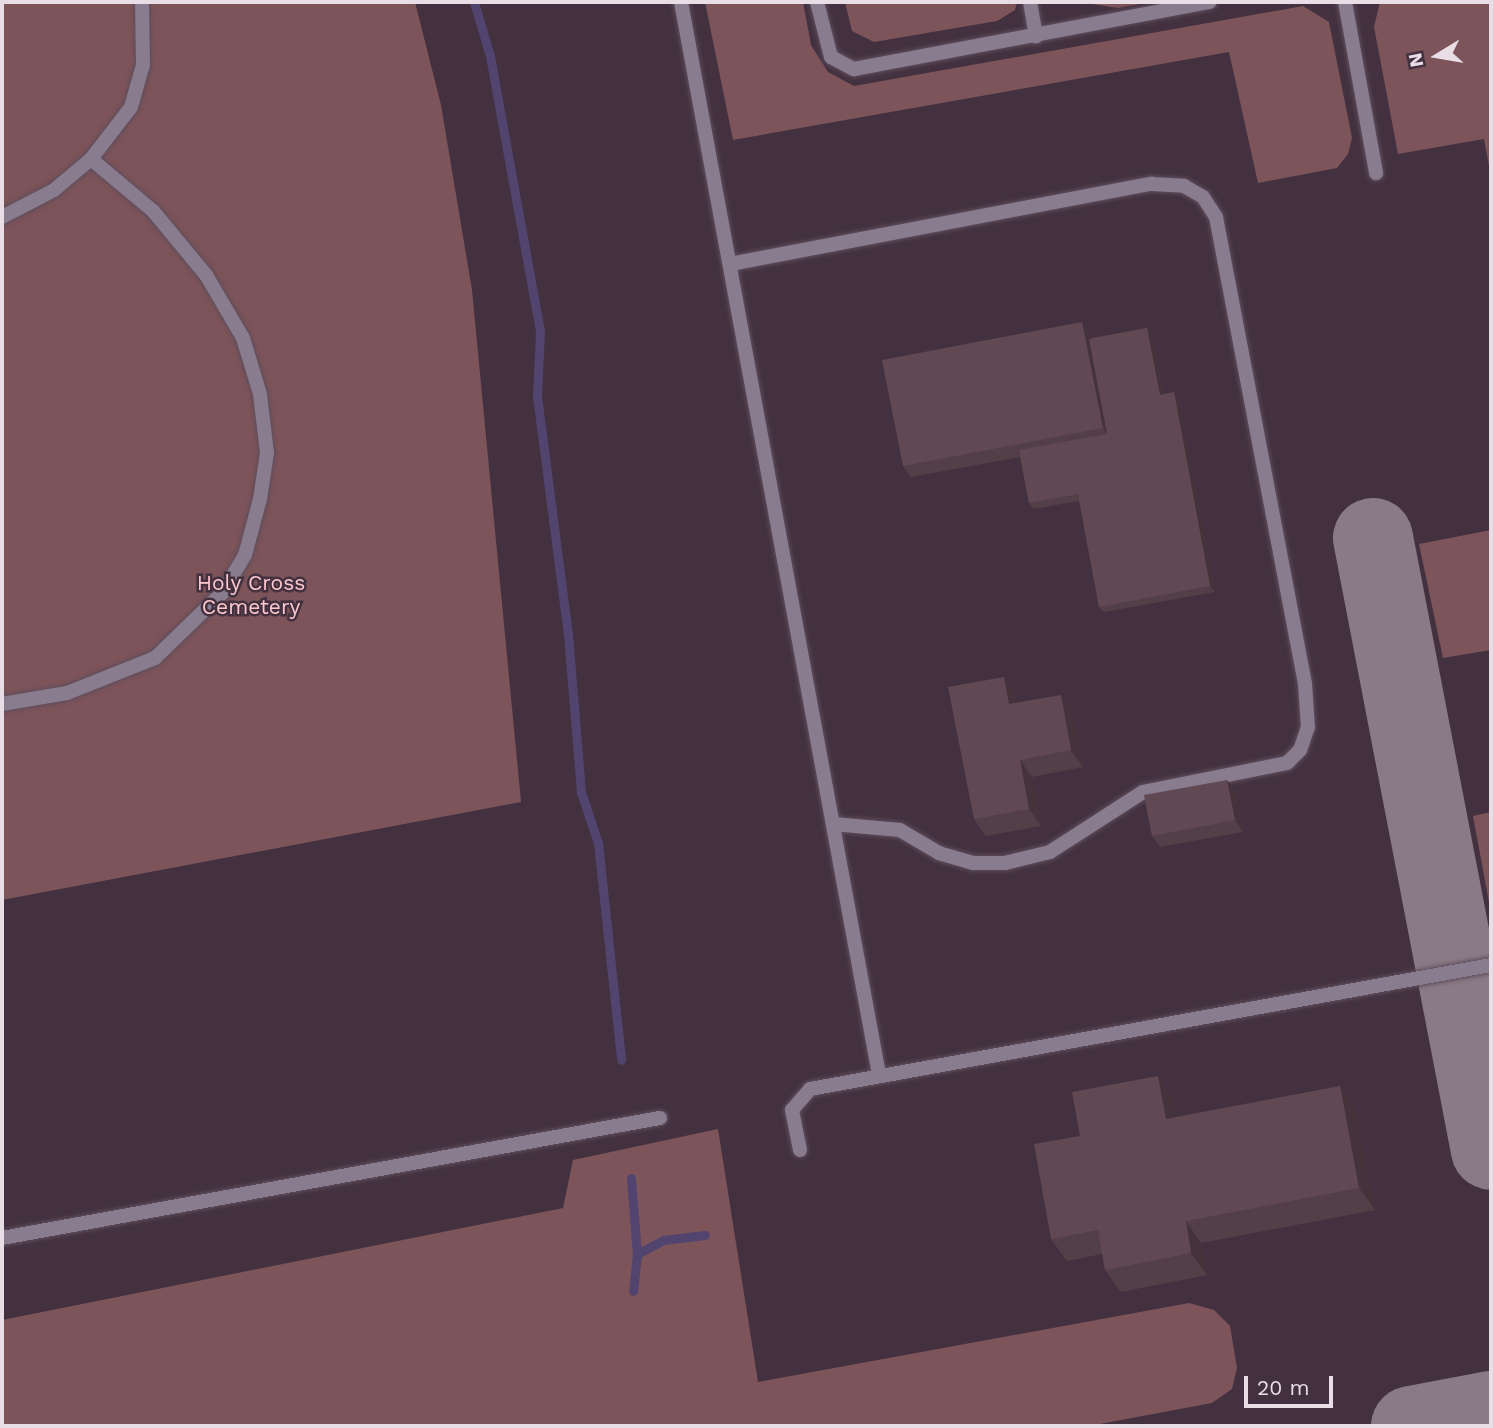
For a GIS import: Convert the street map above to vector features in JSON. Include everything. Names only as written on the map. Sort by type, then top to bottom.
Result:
[{"type":"lane","points":[[2,217],[54,190],[91,159],[131,107],[144,65],[142,2]]},
{"type":"lane","points":[[681,2],[879,1075]]},
{"type":"lane","points":[[817,2],[831,57],[854,69],[1210,2]]},
{"type":"lane","points":[[1030,2],[1036,36]]},
{"type":"lane","points":[[1345,2],[1376,173]]},
{"type":"lane","points":[[2,704],[67,693],[155,658],[223,592],[245,555],[260,499],[267,453],[260,394],[243,338],[206,275],[153,211],[91,159]]},
{"type":"lane","points":[[730,264],[1151,184],[1184,186],[1203,197],[1216,217],[1305,684],[1308,727],[1300,750],[1287,763],[1259,772],[1143,792],[1050,852],[1004,863],[973,863],[939,853],[900,830],[833,824]]},
{"type":"lane","points":[[800,1150],[792,1110],[810,1089],[1491,965]]},
{"type":"lane","points":[[2,1238],[660,1118]]},
{"type":"green space","name":"Holy Cross Cemetery","points":[[2,2],[415,2],[441,105],[472,290],[521,802],[2,900]]},
{"type":"green space","points":[[705,2],[803,2],[811,45],[828,72],[854,86],[1303,6],[1329,22],[1352,138],[1348,154],[1337,168],[1258,183],[1229,52],[733,140]]},
{"type":"green space","points":[[845,2],[1017,2],[1015,10],[997,21],[874,42],[852,31]]},
{"type":"green space","points":[[1080,2],[1151,2],[1118,8]]},
{"type":"green space","points":[[1380,2],[1491,2],[1491,176],[1484,139],[1398,154],[1374,27]]},
{"type":"green space","points":[[1491,530],[1491,650],[1443,658],[1419,544]]},
{"type":"green space","points":[[1491,812],[1491,913],[1473,816]]},
{"type":"green space","points":[[718,1129],[758,1382],[1189,1303],[1214,1310],[1230,1326],[1237,1368],[1232,1389],[1212,1403],[1089,1426],[2,1426],[2,1320],[563,1208],[573,1160]]},
{"type":"building","points":[[1082,322],[1103,428],[903,466],[882,360]]},
{"type":"building","points":[[1147,328],[1160,395],[1174,392],[1210,586],[1099,607],[1078,494],[1029,503],[1019,450],[1107,434],[1089,339]]},
{"type":"building","points":[[1004,677],[1009,704],[1061,695],[1071,750],[1020,760],[1029,809],[974,819],[948,687]]},
{"type":"building","points":[[1227,780],[1235,820],[1152,836],[1144,795]]},
{"type":"building","points":[[1158,1076],[1166,1119],[1340,1086],[1359,1188],[1186,1221],[1191,1253],[1105,1270],[1098,1230],[1051,1239],[1034,1144],[1080,1136],[1072,1092]]},
{"type":"waterway","points":[[474,2],[490,56],[540,332],[537,396],[568,634],[581,792],[598,843],[621,1060]]},
{"type":"waterway","points":[[631,1178],[637,1254],[633,1291]]},
{"type":"waterway","points":[[637,1254],[663,1240],[705,1235]]},
{"type":"taxiway","points":[[1373,538],[1491,1150]]},
{"type":"taxiway","points":[[1411,1426],[1491,1411]]}]
